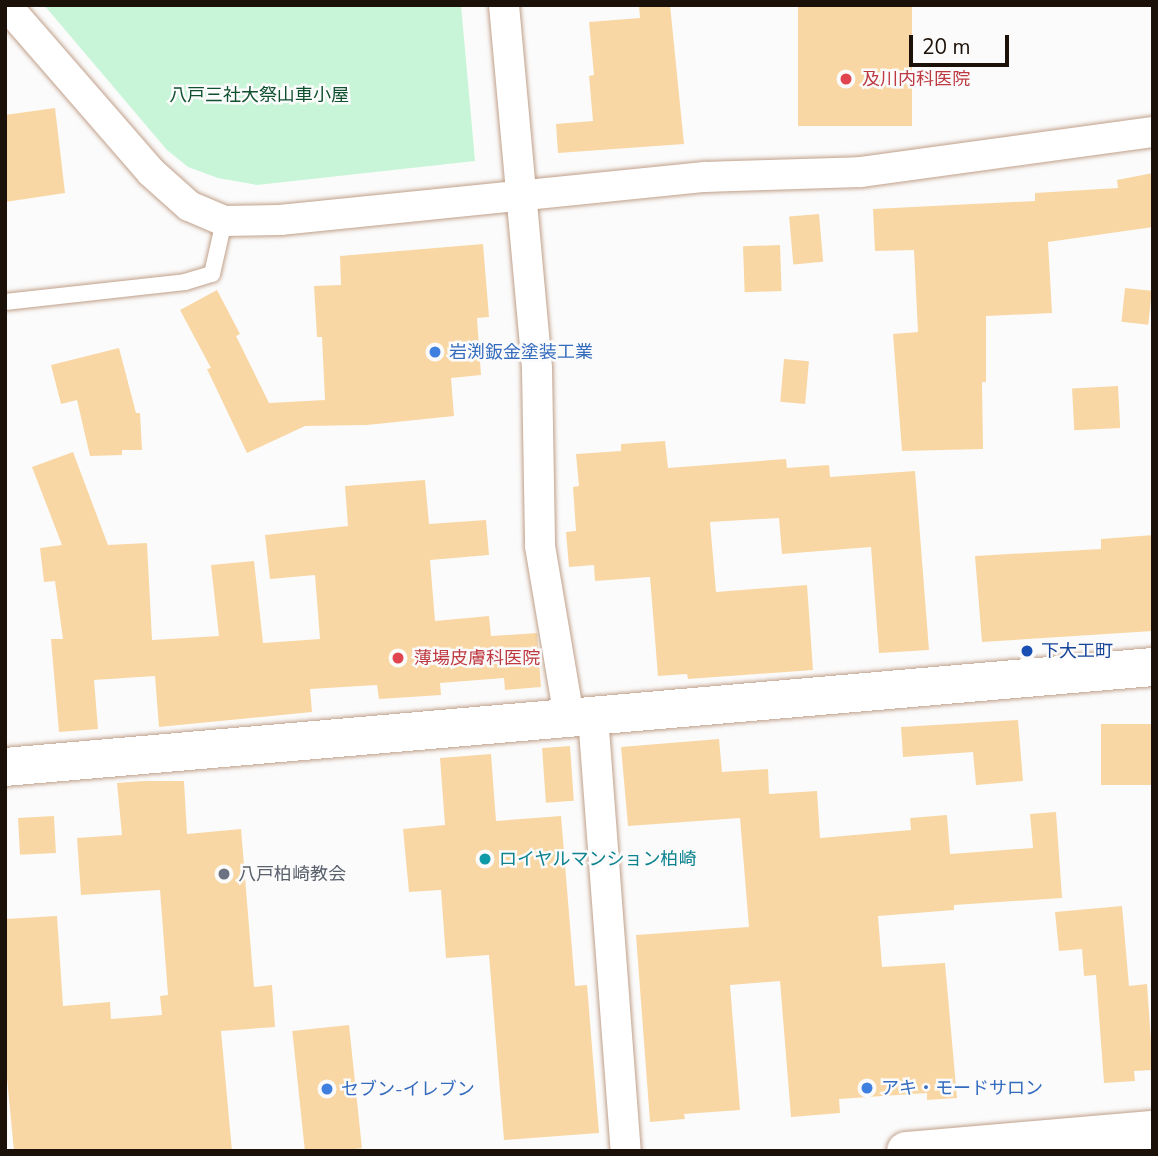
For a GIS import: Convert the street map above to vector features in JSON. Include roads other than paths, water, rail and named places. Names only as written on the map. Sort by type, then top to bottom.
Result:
[{"type":"main road","points":[[5,767],[1153,667]]},
{"type":"main road","points":[[919,1150],[1153,1130]]},
{"type":"street","points":[[6,5],[151,172],[188,206],[224,221],[280,220],[705,177],[860,172],[1153,132]]},
{"type":"street","points":[[504,5],[537,369],[540,546],[581,717],[626,1151]]},
{"type":"lane","points":[[5,302],[185,282],[212,274],[224,221]]},
{"type":"place","name":"及川内科医院","points":[[846,79]]},
{"type":"place","name":"岩渕鈑金塗装工業","points":[[435,352]]},
{"type":"place","name":"下大工町","points":[[1027,651]]},
{"type":"place","name":"薄場皮膚科医院","points":[[398,658]]},
{"type":"place","name":"ロイヤルマンション柏崎","points":[[485,859]]},
{"type":"place","name":"八戸柏崎教会","points":[[224,874]]},
{"type":"place","name":"アキ・モードサロン","points":[[867,1088]]},
{"type":"place","name":"セブン-イレブン","points":[[327,1089]]},
{"type":"park label","name":"八戸三社大祭山車小屋","points":[[259,95]]}]
